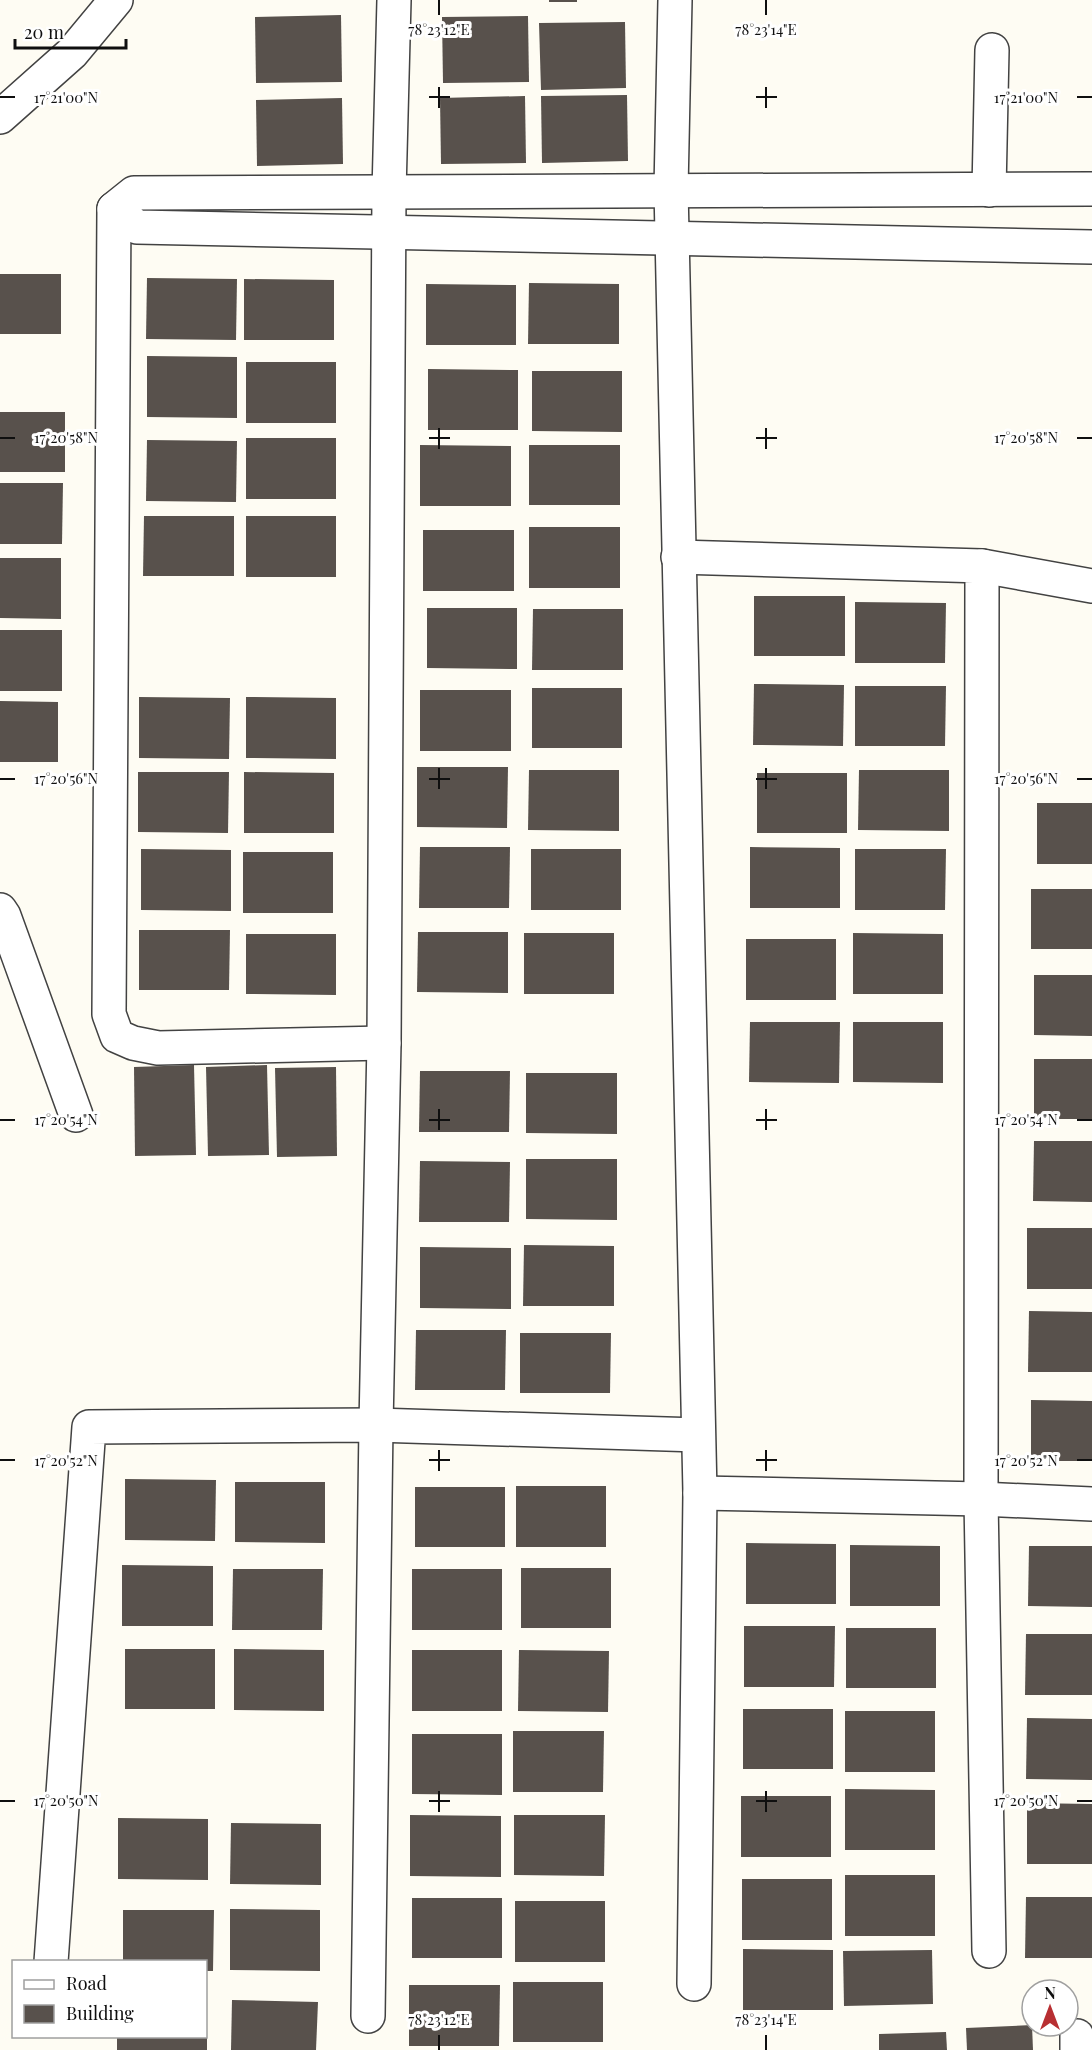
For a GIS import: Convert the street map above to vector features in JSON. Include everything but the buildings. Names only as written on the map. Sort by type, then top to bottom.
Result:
[{"type":"street","points":[[0,117],[72,53],[116,0]]},
{"type":"street","points":[[368,2016],[384,1043],[389,192],[394,0]]},
{"type":"street","points":[[675,0],[671,189],[700,1493],[694,1984]]},
{"type":"street","points":[[989,190],[992,50]]},
{"type":"street","points":[[114,208],[134,193],[1092,189]]},
{"type":"street","points":[[114,208],[137,227],[1092,247]]},
{"type":"street","points":[[114,208],[110,1014],[117,1036],[133,1043],[158,1048],[384,1043]]},
{"type":"street","points":[[678,558],[982,566],[1092,586]]},
{"type":"street","points":[[982,566],[981,1499],[989,1951]]},
{"type":"street","points":[[0,910],[76,1115]]},
{"type":"street","points":[[51,1960],[89,1427],[376,1425],[698,1435]]},
{"type":"street","points":[[700,1493],[981,1499],[1092,1504]]}]
